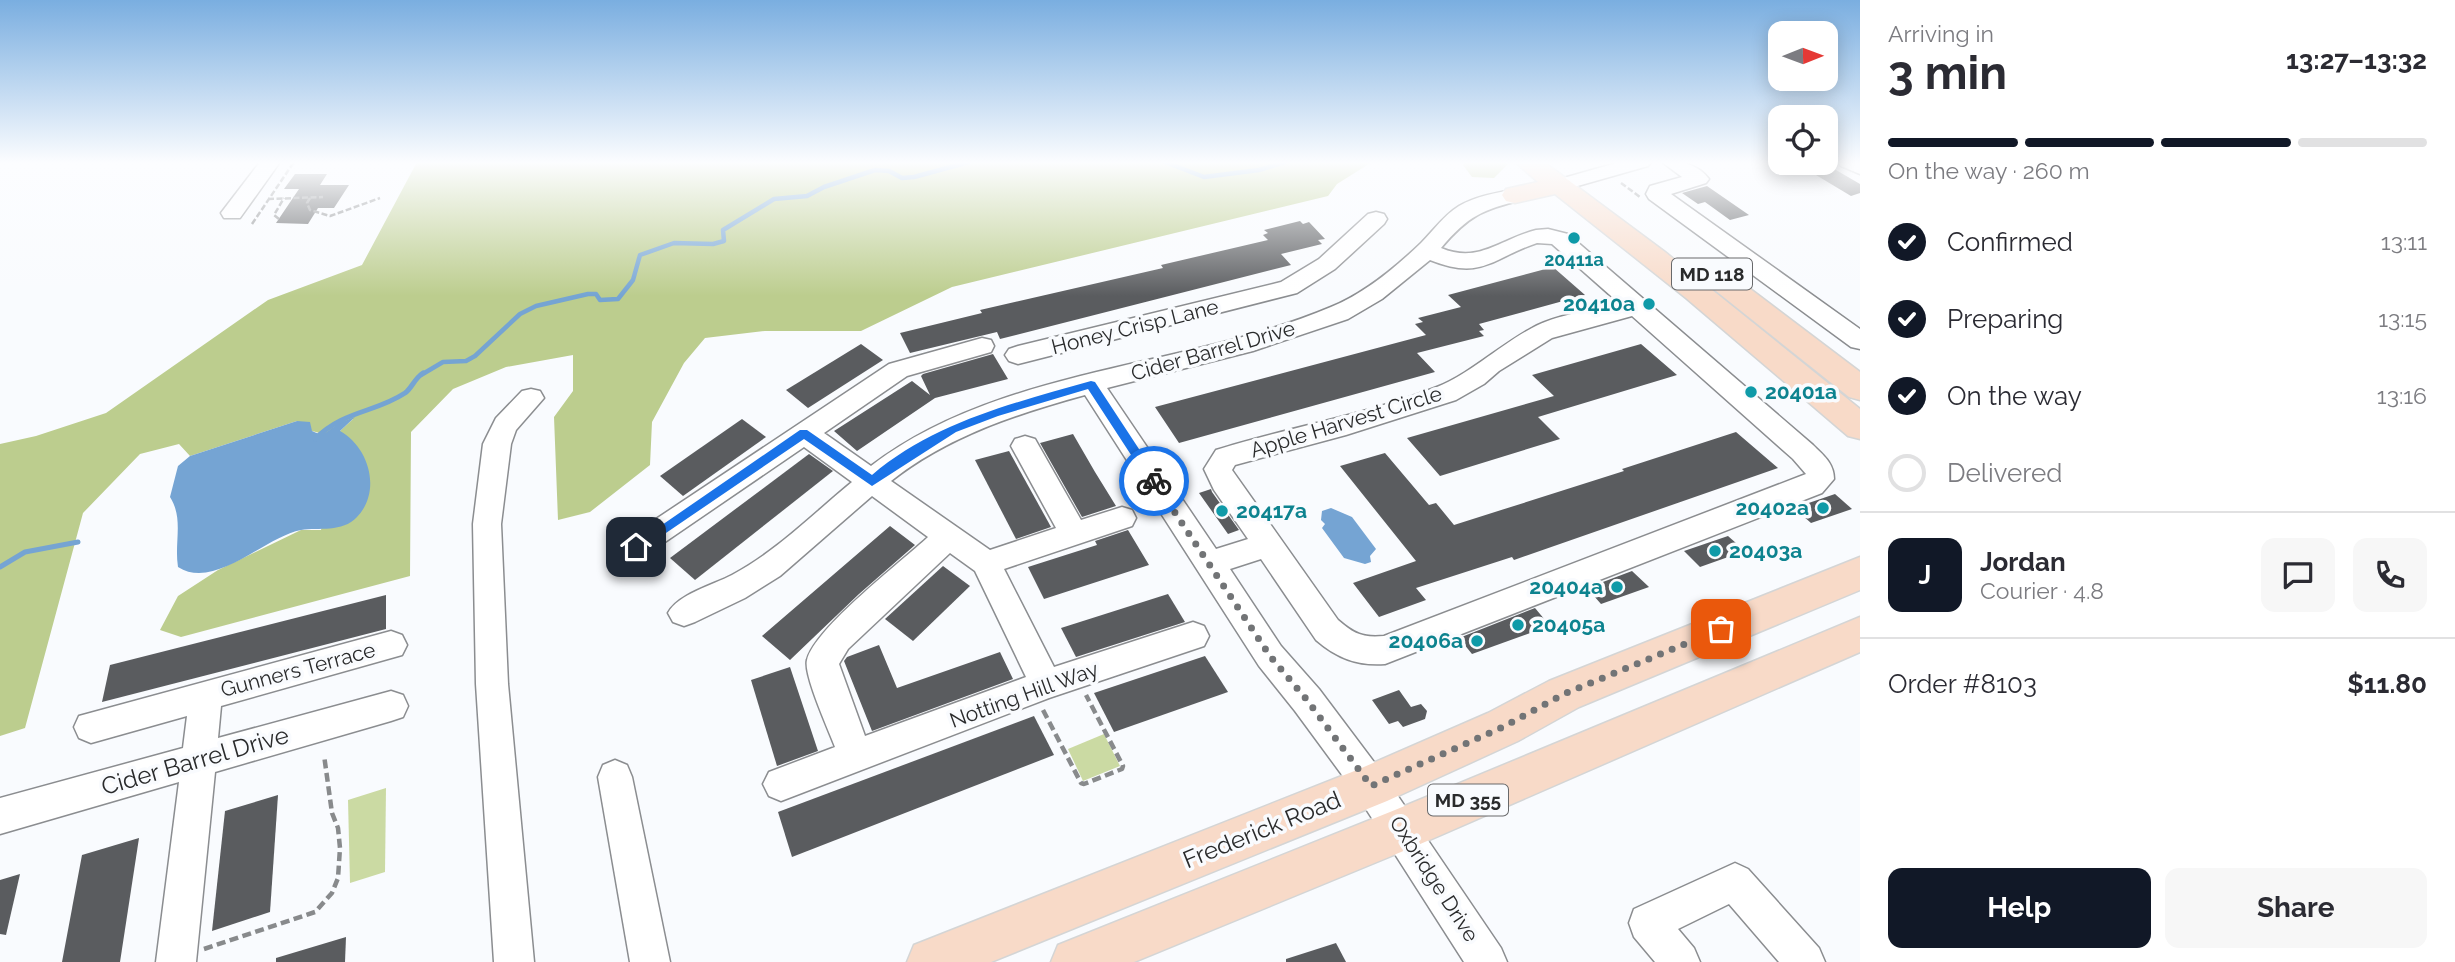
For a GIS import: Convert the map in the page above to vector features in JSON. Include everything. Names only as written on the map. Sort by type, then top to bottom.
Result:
[{"type":"main road","name":"MD 118","points":[[1605,207],[1724,313],[1860,427]]},
{"type":"main road","name":"MD 118","points":[[1613,207],[1796,338],[1860,389]]},
{"type":"main road","name":"Frederick Road","points":[[931,962],[1371,786],[1503,727],[1564,694],[1860,573]]},
{"type":"main road","name":"MD 355","points":[[1075,962],[1402,828],[1860,634]]},
{"type":"street","points":[[232,213],[237,207]]},
{"type":"street","name":"Cider Barrel Drive","points":[[684,613],[745,584],[779,561],[889,467],[952,429],[994,413],[1091,384],[1280,334],[1341,312],[1381,289],[1426,250],[1441,231],[1473,207]]},
{"type":"street","points":[[1675,207],[1850,334]]},
{"type":"street","name":"Honey Crisp Lane","points":[[1018,355],[1289,288],[1327,264],[1376,219]]},
{"type":"street","name":"Apple Harvest Circle","points":[[1426,250],[1452,260],[1470,262],[1485,259],[1525,239],[1549,235],[1560,239],[1803,452],[1820,470],[1819,479],[1812,485],[1385,650],[1361,653],[1344,645],[1327,630],[1268,545],[1218,469],[1226,457],[1346,425],[1447,393],[1475,378],[1490,365],[1543,332],[1635,307]]},
{"type":"street","points":[[1251,298],[1280,334]]},
{"type":"street","points":[[1796,338],[1850,334]]},
{"type":"street","points":[[636,547],[898,370],[982,346]]},
{"type":"street","name":"Oxbridge Drive","points":[[1091,384],[1270,656],[1307,700],[1402,828],[1487,962]]},
{"type":"street","points":[[514,962],[492,684],[487,524],[497,444],[505,425],[531,398]]},
{"type":"street","points":[[804,433],[986,563],[1051,683]]},
{"type":"street","points":[[1025,446],[1073,532]]},
{"type":"street","points":[[986,563],[1073,532],[1122,518]]},
{"type":"street","points":[[856,757],[822,662],[837,639],[948,536]]},
{"type":"street","points":[[1209,564],[1268,545]]},
{"type":"street","name":"Notting Hill Way","points":[[781,784],[1051,683],[1193,636]]},
{"type":"street","name":"Gunners Terrace","points":[[92,727],[391,645]]},
{"type":"street","name":"Gunners Terrace","points":[[176,960],[206,695]]},
{"type":"street","name":"Cider Barrel Drive","points":[[0,816],[391,706]]},
{"type":"street","points":[[615,777],[650,962]]},
{"type":"street","points":[[1681,962],[1648,923],[1735,882],[1794,959]]},
{"type":"path","points":[[251,224],[263,207]]},
{"type":"path","points":[[279,207],[274,215],[279,219]]},
{"type":"path","points":[[309,207],[330,216],[355,207]]},
{"type":"path","points":[[1051,683],[1123,766],[1122,769],[1084,784],[1080,783],[1051,683]]},
{"type":"path","points":[[176,960],[315,912],[328,899],[336,884],[339,854],[338,821],[332,813],[324,755]]},
{"type":"green space","points":[[393,207],[1283,207],[952,287],[861,331],[765,331],[705,338],[684,363],[652,422],[650,465],[590,512],[558,520],[554,417],[573,391],[573,355],[506,367],[453,389],[411,432],[410,576],[181,637],[160,630],[178,596],[218,570],[301,530],[321,530],[340,431],[353,419],[336,425],[327,435],[312,431],[297,421],[190,456],[179,444],[140,454],[83,513],[25,728],[0,736],[0,444],[36,436],[106,413],[268,300],[362,265]]},
{"type":"green space","points":[[1104,734],[1120,766],[1083,781],[1068,749]]},
{"type":"green space","points":[[386,788],[385,872],[350,883],[348,800]]},
{"type":"water","points":[[355,417],[340,431],[358,448],[369,470],[369,495],[357,517],[337,527],[301,530],[287,535],[223,568],[192,573],[178,567],[178,522],[170,497],[178,466],[190,456],[297,421],[310,422],[312,431],[323,434]]},
{"type":"water","points":[[1331,508],[1352,517],[1376,549],[1370,556],[1371,562],[1365,564],[1344,558],[1322,528],[1325,524],[1321,520],[1322,511]]},
{"type":"building","points":[[287,207],[335,207],[318,208],[308,224],[276,223]]},
{"type":"building","points":[[1712,207],[1737,207],[1749,215],[1730,220]]},
{"type":"building","points":[[1300,221],[1303,224],[1309,222],[1325,239],[1318,240],[1322,244],[1281,254],[1291,265],[1000,339],[997,332],[910,353],[900,333],[982,313],[980,310],[1163,268],[1161,265],[1268,240],[1263,235],[1268,233],[1264,230]]},
{"type":"building","points":[[1553,267],[1585,295],[1479,324],[1484,330],[1479,331],[1484,336],[1417,353],[1435,372],[1179,443],[1155,407],[1426,335],[1415,324],[1423,322],[1418,318],[1461,307],[1448,295]]},
{"type":"building","points":[[861,344],[883,360],[808,408],[786,390]]},
{"type":"building","points":[[1641,344],[1677,375],[1538,417],[1560,439],[1440,476],[1407,438],[1554,396],[1532,375]]},
{"type":"building","points":[[993,354],[1008,379],[935,398],[857,451],[834,431],[912,381],[930,395],[921,376],[923,374]]},
{"type":"building","points":[[742,419],[766,437],[683,496],[660,476]]},
{"type":"building","points":[[1736,432],[1778,468],[1514,560],[1512,557],[1416,588],[1426,600],[1379,617],[1353,583],[1416,561],[1340,466],[1385,453],[1429,505],[1436,503],[1454,525]]},
{"type":"building","points":[[1073,434],[1116,506],[1082,517],[1040,443]]},
{"type":"building","points":[[1009,451],[1051,527],[1016,539],[975,460]]},
{"type":"building","points":[[809,454],[833,471],[695,580],[670,558]]},
{"type":"building","name":"20417a","points":[[1211,489],[1239,530],[1228,534],[1199,493]]},
{"type":"building","name":"20402a","points":[[1835,494],[1852,509],[1811,523],[1794,508]]},
{"type":"building","points":[[890,526],[915,545],[790,660],[762,636]]},
{"type":"building","points":[[1128,530],[1149,565],[1044,599],[1028,567],[1097,545],[1095,541]]},
{"type":"building","name":"20403a","points":[[1728,536],[1745,551],[1700,567],[1684,551]]},
{"type":"building","points":[[943,566],[970,586],[913,641],[885,619]]},
{"type":"building","name":"20404a","points":[[1632,571],[1649,587],[1601,604],[1587,588]]},
{"type":"building","points":[[1168,594],[1185,622],[1076,657],[1061,628]]},
{"type":"building","points":[[386,595],[386,629],[102,702],[110,665]]},
{"type":"building","name":"20405a","points":[[1535,608],[1550,626],[1472,654],[1459,638]]},
{"type":"building","points":[[879,645],[897,688],[1000,652],[1013,679],[872,731],[844,661],[847,657]]},
{"type":"building","points":[[1205,656],[1228,692],[1114,732],[1094,693]]},
{"type":"building","points":[[790,667],[818,751],[777,766],[751,680]]},
{"type":"building","points":[[1399,690],[1411,707],[1421,704],[1427,711],[1425,719],[1403,727],[1398,721],[1389,724],[1372,700]]},
{"type":"building","points":[[1034,716],[1054,755],[792,857],[778,812]]},
{"type":"building","points":[[278,795],[270,912],[212,931],[225,811]]},
{"type":"building","points":[[139,838],[120,962],[62,962],[82,855]]},
{"type":"building","points":[[20,874],[6,935],[0,934],[0,880]]},
{"type":"building","points":[[346,937],[345,962],[276,962],[276,958]]},
{"type":"building","points":[[1336,943],[1346,962],[1286,962],[1286,959]]},
{"type":"waterway","points":[[421,375],[443,362],[466,361],[475,356],[520,314],[536,306],[588,294],[596,294],[600,300],[618,299],[633,280],[640,255],[674,243],[713,244],[724,241],[723,230],[761,207]]},
{"type":"waterway","points":[[315,439],[337,422],[394,400],[410,389],[423,373]]},
{"type":"waterway","points":[[0,567],[25,552],[78,542]]},
{"type":"way so far","points":[[1154,481],[1270,656],[1342,745],[1371,786],[1503,727],[1564,694],[1721,629]]},
{"type":"place","name":"20411a","points":[[1574,238]]},
{"type":"place","name":"20410a","points":[[1649,304]]},
{"type":"place","name":"20401a","points":[[1751,392]]},
{"type":"place","name":"20402a","points":[[1823,508]]},
{"type":"place","name":"20417a","points":[[1222,511]]},
{"type":"place","name":"20403a","points":[[1715,551]]},
{"type":"place","name":"20404a","points":[[1617,587]]},
{"type":"place","name":"20405a","points":[[1518,625]]},
{"type":"place","name":"20406a","points":[[1477,641]]},
{"type":"route","points":[[636,547],[804,433],[872,481],[889,467],[952,429],[994,413],[1091,384],[1154,481]]}]
